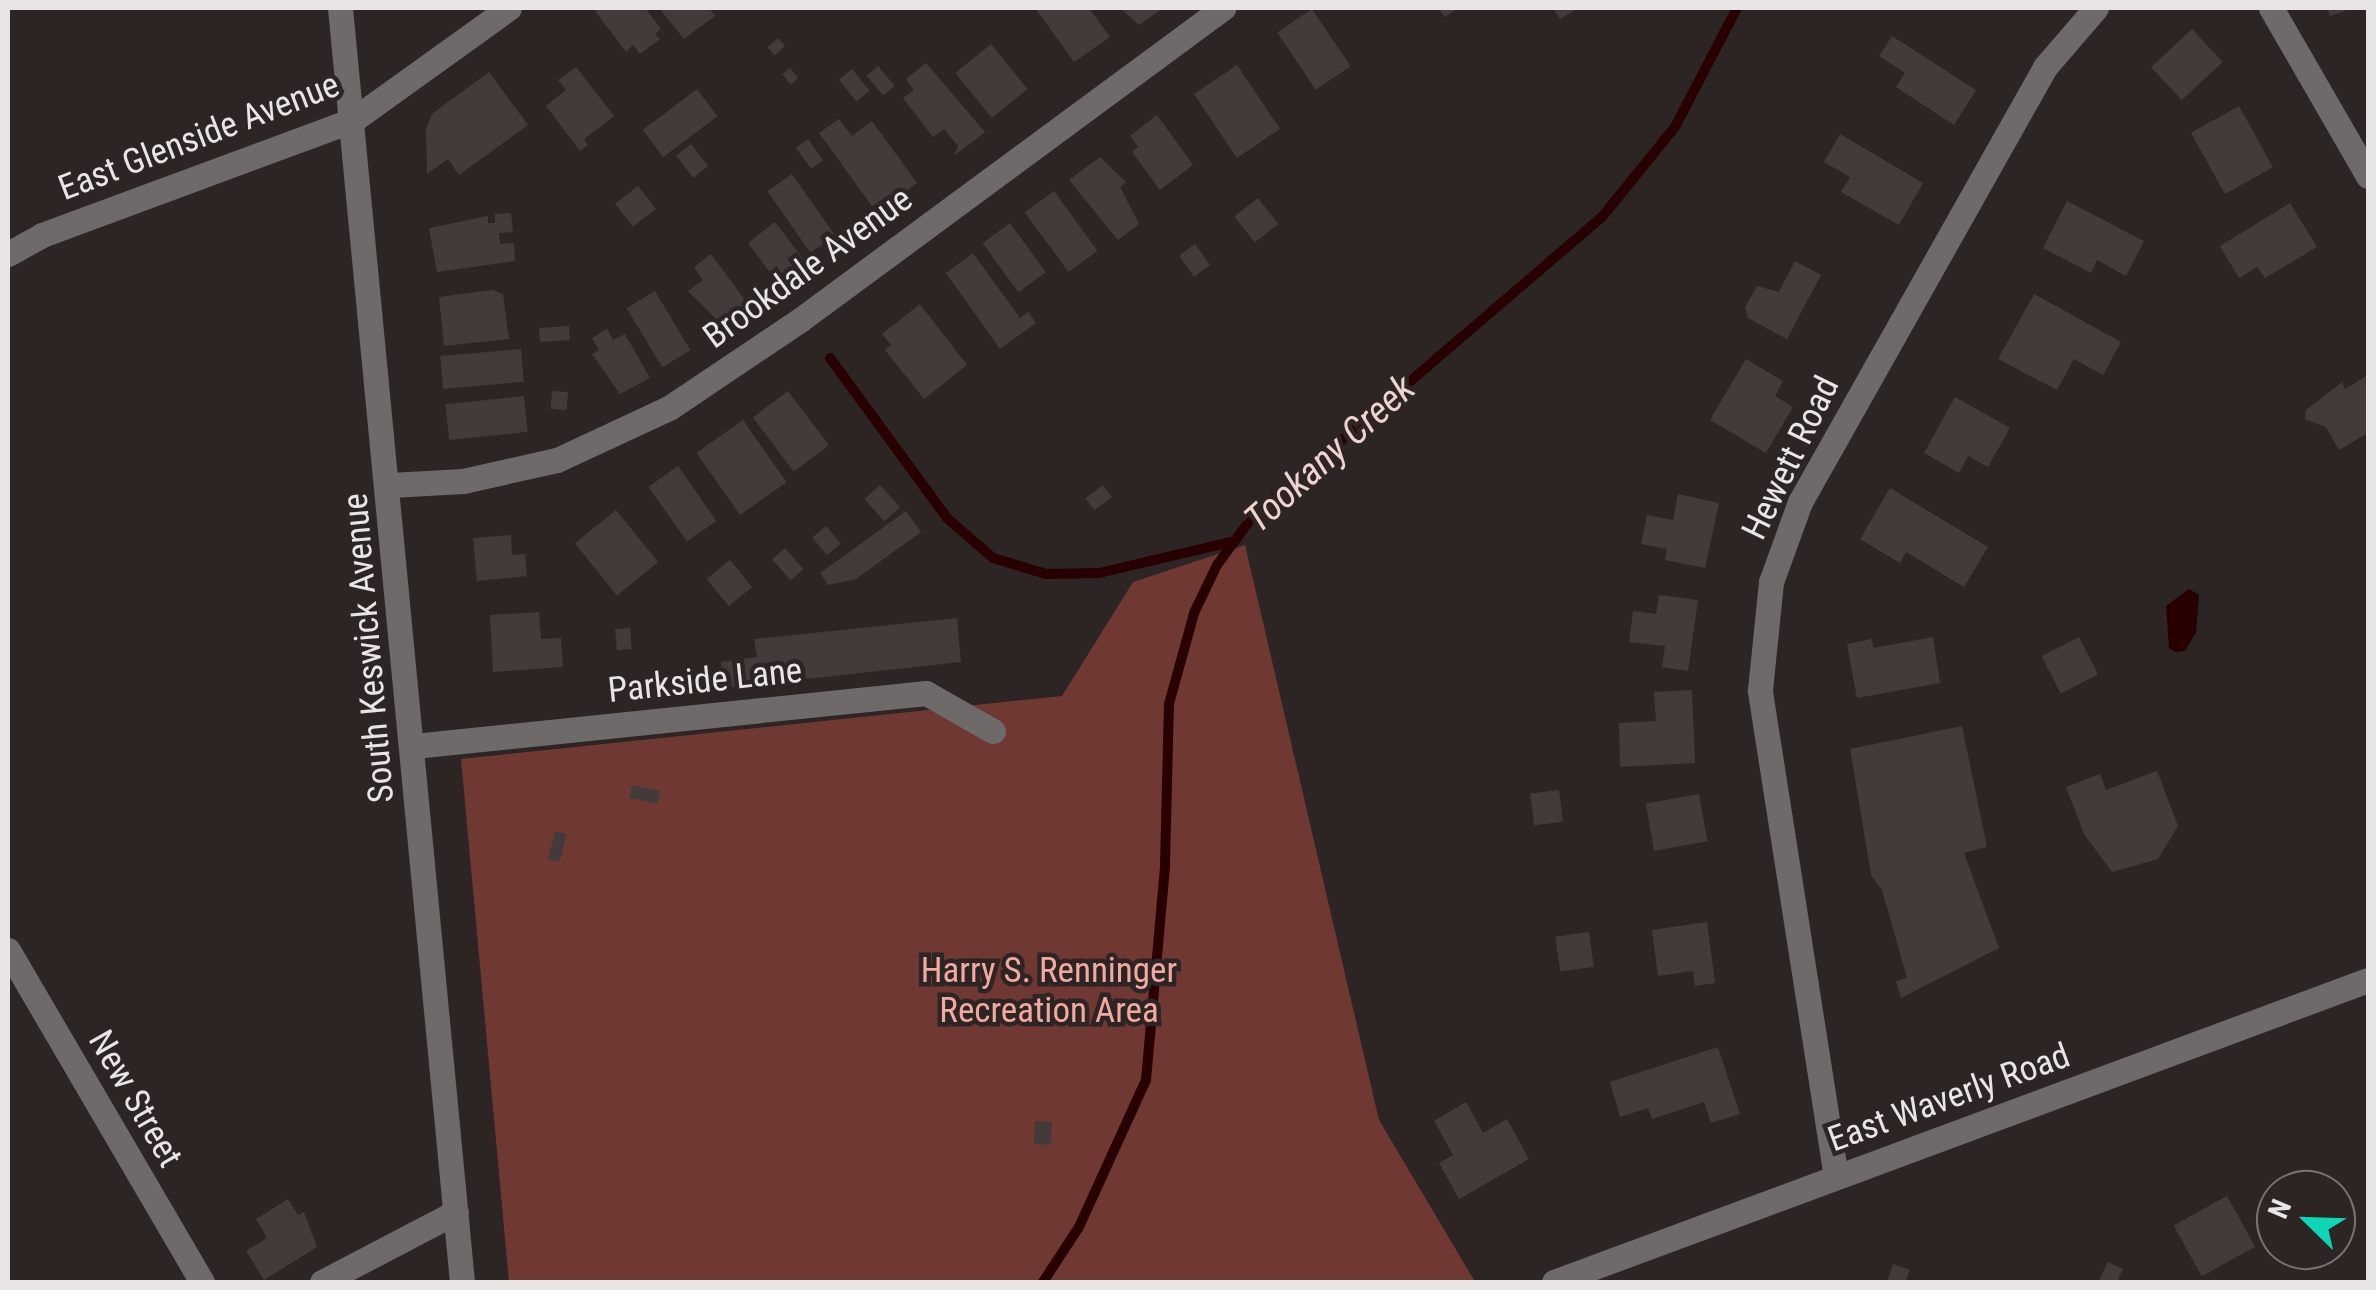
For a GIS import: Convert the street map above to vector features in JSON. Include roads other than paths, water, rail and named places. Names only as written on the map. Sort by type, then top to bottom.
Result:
[{"type":"street","name":"South Keswick Avenue","points":[[340,8],[390,485],[462,1282]]},
{"type":"street","name":"East Glenside Avenue","points":[[8,254],[42,235],[353,120],[509,8]]},
{"type":"street","name":"Brookdale Avenue","points":[[390,485],[463,481],[540,465],[605,444],[669,408],[800,320],[1222,8]]},
{"type":"street","name":"Hewett Road","points":[[1836,1177],[1760,690],[1770,582],[1800,502],[2035,84],[2096,8]]},
{"type":"street","points":[[2271,8],[2368,176]]},
{"type":"street","name":"Parkside Lane","points":[[414,746],[926,693],[992,731]]},
{"type":"street","name":"New Street","points":[[8,950],[202,1282]]},
{"type":"street","name":"East Waverly Road","points":[[1554,1282],[2368,980]]},
{"type":"street","points":[[322,1282],[456,1212]]},
{"type":"waterway","name":"Tookany Creek","points":[[1043,1282],[1079,1227],[1146,1080],[1165,865],[1169,704],[1194,613],[1217,565],[1253,516],[1602,217],[1675,127],[1737,8]]},
{"type":"waterway","points":[[830,358],[947,518],[993,558],[1046,574],[1099,573],[1231,542]]},
{"type":"park label","name":"Harry S. Renninger Recreation Area","points":[[1049,991]]}]
